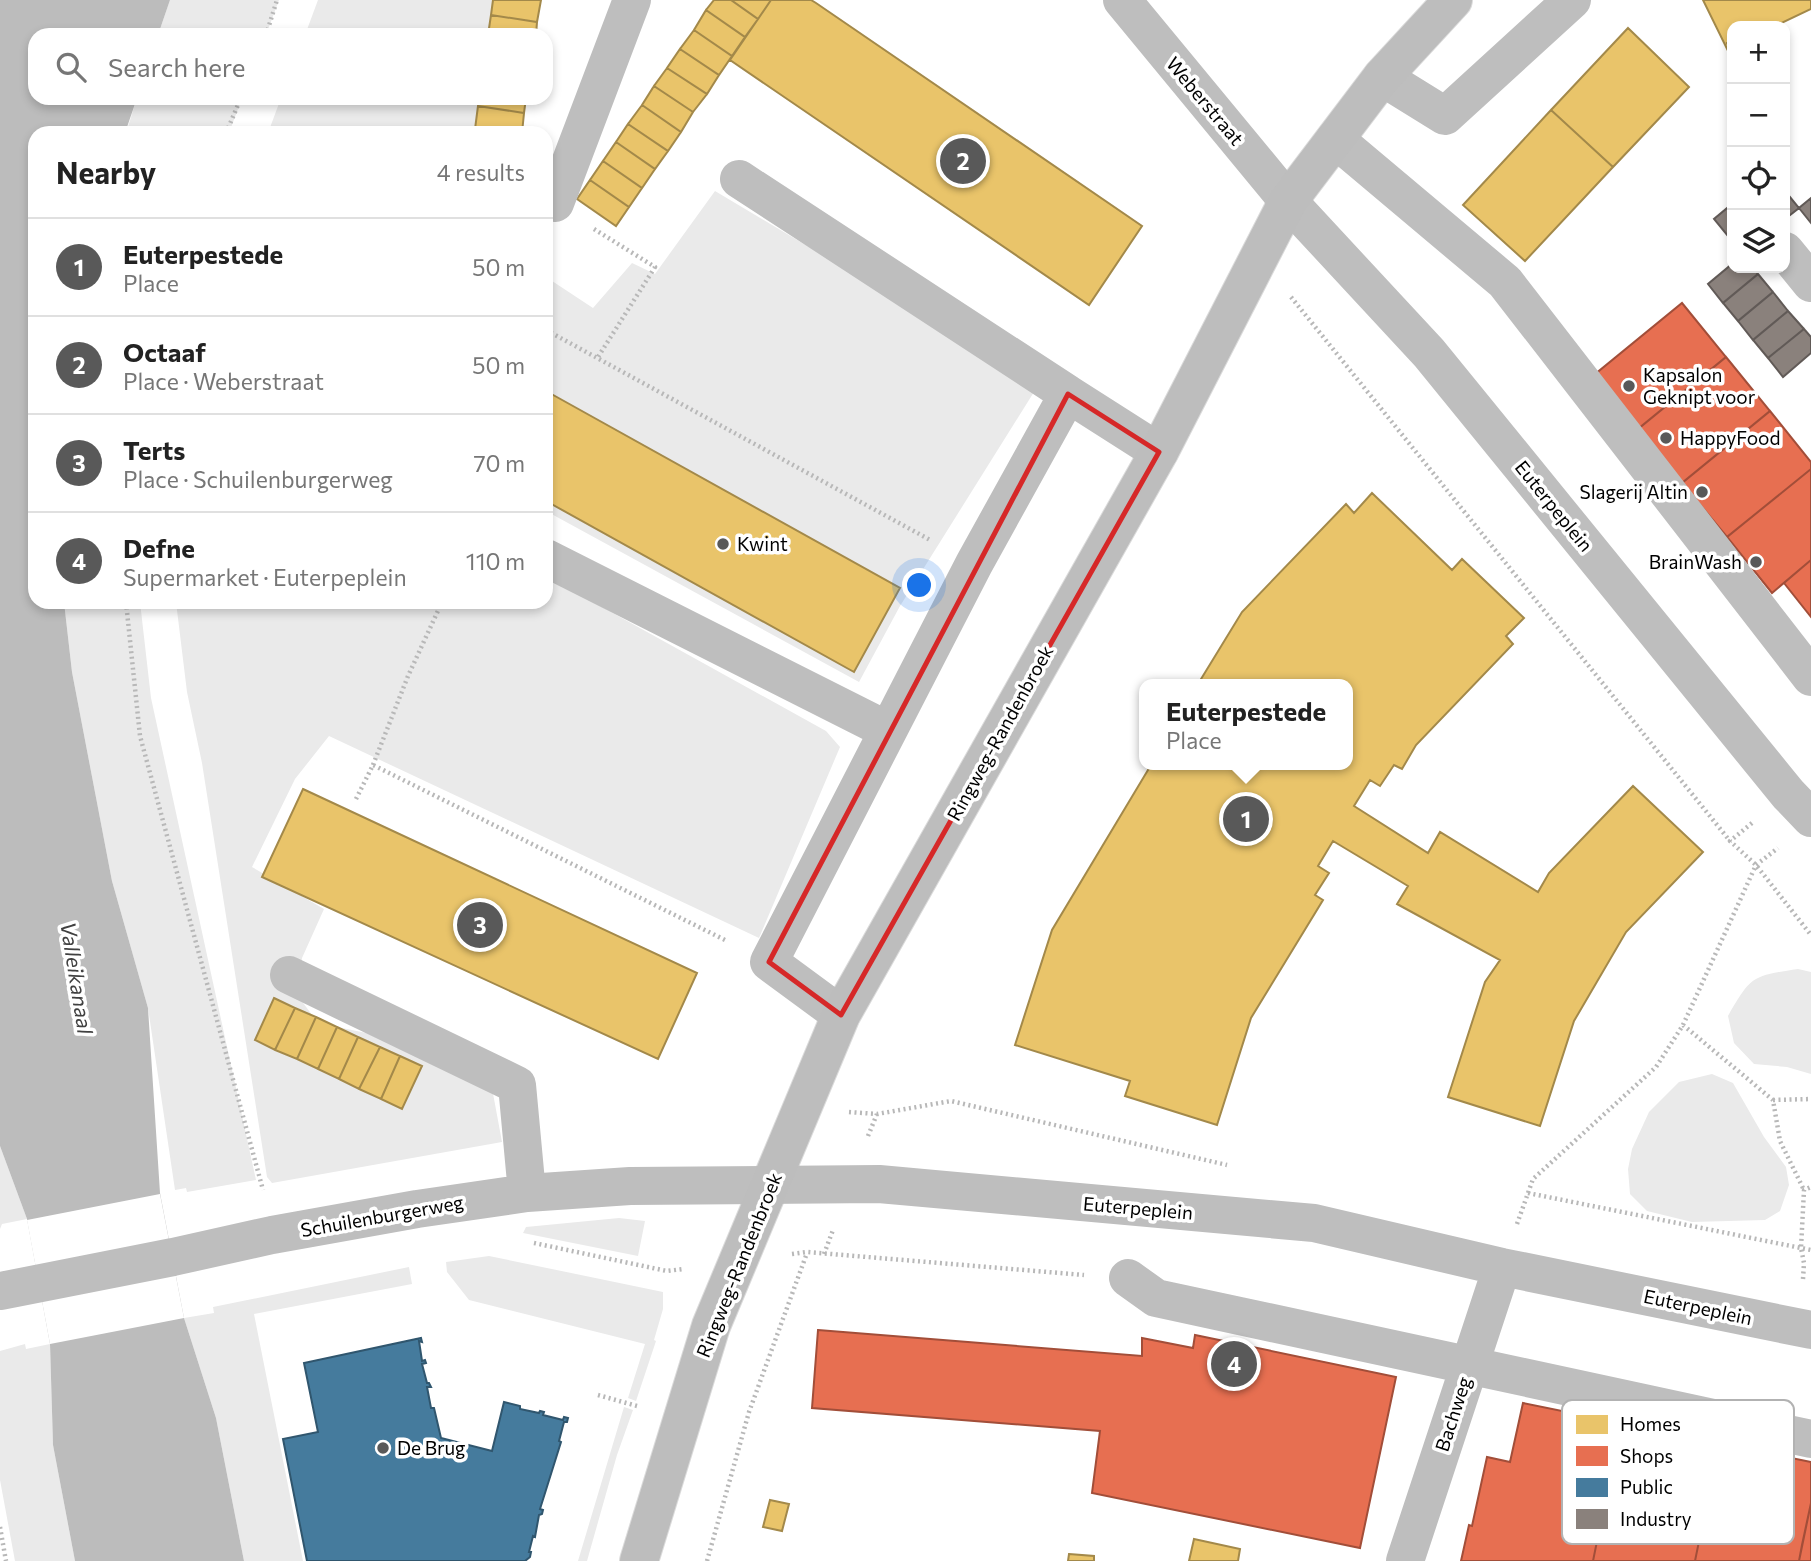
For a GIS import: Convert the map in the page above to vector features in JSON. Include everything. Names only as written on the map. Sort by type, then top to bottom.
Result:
[{"type":"main road","name":"Ringweg-Randenbroek","points":[[639,1561],[711,1326],[841,1015],[1159,452],[1288,201],[1382,78],[1453,0]]},
{"type":"street","points":[[555,203],[632,0]]},
{"type":"street","name":"Weberstraat","points":[[1122,0],[1288,201]]},
{"type":"street","points":[[1382,78],[1445,117],[1572,0]]},
{"type":"street","points":[[1335,139],[1505,282],[1811,677]]},
{"type":"street","points":[[739,179],[1159,452]]},
{"type":"street","name":"Euterpeplein","points":[[1288,201],[1429,353],[1788,794],[1799,829]]},
{"type":"street","points":[[1790,257],[1811,283]]},
{"type":"street","points":[[841,1015],[769,962],[974,564],[1068,394]]},
{"type":"street","points":[[553,562],[887,730]]},
{"type":"street","points":[[289,975],[517,1085],[527,1193]]},
{"type":"street","name":"Euterpeplein","points":[[770,1185],[878,1184],[1314,1223],[1502,1267],[1811,1330]]},
{"type":"street","name":"Schuilenburgerweg","points":[[0,1291],[272,1235],[527,1193],[630,1186],[770,1185]]},
{"type":"street","name":"Bachweg","points":[[1405,1561],[1502,1267]]},
{"type":"street","points":[[1128,1278],[1156,1298],[1633,1400]]},
{"type":"path","points":[[268,28],[277,0]]},
{"type":"path","points":[[229,126],[238,105]]},
{"type":"path","points":[[555,203],[654,267],[597,357]]},
{"type":"path","points":[[1260,258],[1730,841]]},
{"type":"path","points":[[553,334],[974,564]]},
{"type":"path","points":[[127,609],[140,736],[261,1178],[272,1235]]},
{"type":"path","points":[[356,799],[439,609]]},
{"type":"path","points":[[373,765],[769,962]]},
{"type":"path","points":[[1502,1267],[1533,1179],[1657,1067],[1683,1025],[1756,865],[1799,829]]},
{"type":"path","points":[[1756,865],[1811,935]]},
{"type":"path","points":[[1683,1025],[1773,1100],[1780,1141],[1804,1190],[1801,1248]]},
{"type":"path","points":[[1773,1100],[1811,1099]]},
{"type":"path","points":[[877,1114],[951,1101],[1235,1166]]},
{"type":"path","points":[[1804,1190],[1811,1187]]},
{"type":"path","points":[[1528,1193],[1811,1250]]},
{"type":"path","points":[[525,1241],[667,1271],[807,1252],[1128,1278]]},
{"type":"path","points":[[707,1561],[749,1412],[807,1252]]},
{"type":"path","points":[[598,1395],[641,1407]]},
{"type":"path","points":[[0,1527],[6,1561]]},
{"type":"highlighted area","points":[[1068,394],[1159,452],[841,1015],[769,962]]},
{"type":"shaded area","points":[[170,0],[279,0],[269,28],[160,28]]},
{"type":"shaded area","points":[[318,0],[507,0],[502,28],[308,28]]},
{"type":"shaded area","points":[[135,105],[239,105],[232,126],[128,126]]},
{"type":"shaded area","points":[[278,105],[490,105],[486,126],[271,126]]},
{"type":"shaded area","points":[[715,191],[1039,384],[900,606],[859,682],[553,515],[553,282],[593,308],[632,263],[655,274]]},
{"type":"shaded area","points":[[553,580],[826,731],[840,747],[759,938],[329,736],[295,779],[252,867],[324,909],[302,958],[298,996],[318,1023],[376,1035],[492,1088],[502,1142],[272,1183],[267,1177],[202,763],[187,692],[177,609],[553,609]]},
{"type":"shaded area","points":[[65,609],[141,609],[151,698],[256,1180],[187,1192],[186,1188],[175,1190],[148,1008],[112,881],[72,672]]},
{"type":"shaded area","points":[[1798,969],[1811,972],[1811,1074],[1787,1067],[1754,1064],[1734,1043],[1728,1016],[1742,993],[1754,980]]},
{"type":"shaded area","points":[[1712,1074],[1733,1083],[1764,1137],[1786,1167],[1789,1185],[1780,1211],[1765,1220],[1692,1222],[1647,1211],[1630,1194],[1628,1169],[1632,1149],[1649,1112],[1679,1082]]},
{"type":"shaded area","points":[[0,1146],[27,1219],[2,1224],[0,1229]]},
{"type":"shaded area","points":[[619,1218],[645,1221],[638,1256],[523,1233],[526,1227]]},
{"type":"shaded area","points":[[489,1256],[663,1292],[663,1309],[654,1340],[656,1341],[636,1401],[628,1398],[645,1344],[469,1300],[447,1272],[446,1262]]},
{"type":"shaded area","points":[[409,1267],[412,1284],[254,1314],[303,1561],[244,1561],[216,1418],[184,1318],[214,1313],[213,1307]]},
{"type":"shaded area","points":[[25,1344],[26,1349],[50,1344],[53,1445],[75,1561],[15,1561],[0,1480],[0,1351]]},
{"type":"shaded area","points":[[624,1407],[633,1410],[617,1455],[587,1561],[578,1561]]},
{"type":"water","name":"Valleikanaal","points":[[0,0],[170,0],[160,28],[28,28],[28,105],[135,105],[127,126],[28,126],[28,609],[65,609],[72,672],[112,881],[148,1008],[160,1193],[184,1318],[216,1418],[244,1561],[75,1561],[53,1445],[50,1344],[27,1219],[0,1146]]},
{"type":"pier","points":[[160,1194],[184,1318],[50,1344],[27,1220]]},
{"type":"building: Homes","points":[[493,0],[541,0],[537,22],[491,15]]},
{"type":"building: Homes","points":[[714,0],[731,0],[758,19],[745,37],[706,10]]},
{"type":"building: Homes","points":[[731,0],[771,0],[758,19]]},
{"type":"building: Homes","points":[[771,0],[811,0],[816,3],[1142,226],[1089,305],[730,60]]},
{"type":"building: Homes","points":[[1703,0],[1811,0],[1811,9],[1786,21],[1727,21],[1727,49]]},
{"type":"building: Homes","points":[[706,10],[745,37],[732,56],[694,30]]},
{"type":"building: Homes","points":[[491,15],[537,22],[537,28],[489,28]]},
{"type":"building: Homes","points":[[1628,28],[1689,87],[1613,167],[1551,110]]},
{"type":"building: Homes","points":[[694,30],[732,56],[719,75],[680,49]]},
{"type":"building: Homes","points":[[680,49],[719,75],[707,94],[667,68]]},
{"type":"building: Homes","points":[[667,68],[707,94],[693,112],[654,86]]},
{"type":"building: Homes","points":[[654,86],[693,112],[681,132],[642,105]]},
{"type":"building: Homes","points":[[478,105],[525,105],[524,113]]},
{"type":"building: Homes","points":[[642,105],[681,132],[668,151],[628,124]]},
{"type":"building: Homes","points":[[478,106],[524,113],[523,126],[475,126]]},
{"type":"building: Homes","points":[[1551,110],[1613,167],[1525,261],[1463,205]]},
{"type":"building: Homes","points":[[628,124],[668,151],[655,169],[616,142]]},
{"type":"building: Homes","points":[[616,142],[655,169],[642,188],[603,161]]},
{"type":"building: Homes","points":[[603,161],[642,188],[629,207],[590,180]]},
{"type":"building: Homes","points":[[590,180],[629,207],[616,226],[577,199]]},
{"type":"building: Homes","name":"Kwint","points":[[553,395],[900,588],[854,672],[553,505]]},
{"type":"building: Homes","points":[[1372,493],[1452,570],[1462,559],[1524,618],[1506,636],[1513,644],[1416,745],[1402,769],[1394,765],[1380,786],[1370,780],[1354,806],[1428,853],[1440,832],[1538,892],[1549,873],[1633,786],[1703,852],[1626,932],[1574,1021],[1540,1126],[1448,1097],[1485,982],[1500,960],[1397,904],[1408,886],[1333,841],[1318,866],[1329,873],[1315,895],[1323,900],[1251,1018],[1217,1125],[1125,1096],[1130,1081],[1015,1045],[1052,930],[1148,770],[1353,770],[1353,679],[1201,679],[1242,612],[1346,504],[1354,513]]},
{"type":"building: Homes","points":[[303,789],[697,973],[658,1059],[262,877]]},
{"type":"building: Homes","points":[[274,998],[295,1008],[275,1050],[255,1040]]},
{"type":"building: Homes","points":[[295,1008],[316,1017],[297,1059],[275,1050]]},
{"type":"building: Homes","points":[[316,1017],[337,1027],[318,1069],[297,1059]]},
{"type":"building: Homes","points":[[337,1027],[358,1037],[339,1079],[318,1069]]},
{"type":"building: Homes","points":[[358,1037],[380,1047],[359,1089],[339,1079]]},
{"type":"building: Homes","points":[[380,1047],[400,1056],[381,1099],[359,1089]]},
{"type":"building: Homes","points":[[400,1056],[422,1066],[402,1109],[381,1099]]},
{"type":"building: Homes","points":[[770,1500],[789,1504],[782,1531],[763,1527]]},
{"type":"building: Homes","points":[[1194,1539],[1240,1549],[1238,1561],[1189,1561]]},
{"type":"building: Homes","points":[[1069,1554],[1094,1556],[1094,1561],[1068,1561]]},
{"type":"building: Shops","points":[[1682,303],[1726,357],[1638,429],[1594,375]]},
{"type":"building: Shops","points":[[1726,357],[1770,411],[1682,483],[1638,429]]},
{"type":"building: Shops","points":[[1770,411],[1811,462],[1811,469],[1727,537],[1682,483]]},
{"type":"building: Shops","points":[[1811,469],[1811,560],[1772,593],[1727,537]]},
{"type":"building: Shops","points":[[1811,560],[1811,617],[1784,583]]},
{"type":"building: Shops","points":[[818,1330],[1142,1356],[1142,1338],[1193,1348],[1195,1335],[1396,1377],[1360,1548],[1092,1493],[1100,1431],[812,1408]]},
{"type":"building: Shops","points":[[1523,1403],[1562,1411],[1562,1544],[1596,1544],[1593,1561],[1461,1561],[1469,1525],[1472,1526],[1487,1457],[1510,1462]]},
{"type":"building: Shops","points":[[1794,1458],[1811,1462],[1811,1503],[1799,1561],[1695,1561],[1698,1544],[1794,1544]]},
{"type":"building: Shops","points":[[1811,1503],[1811,1561],[1799,1561],[1802,1545]]},
{"type":"building: Shops","points":[[1596,1544],[1698,1544],[1695,1561],[1593,1561]]},
{"type":"building: Public","name":"De Brug","points":[[421,1338],[422,1342],[419,1341],[422,1361],[425,1360],[426,1363],[422,1364],[427,1383],[431,1387],[427,1387],[431,1408],[434,1408],[441,1438],[492,1451],[504,1402],[520,1406],[520,1409],[544,1412],[543,1415],[563,1420],[564,1417],[568,1418],[567,1422],[564,1422],[559,1441],[561,1442],[540,1509],[543,1510],[539,1515],[535,1537],[533,1536],[530,1557],[525,1561],[307,1561],[283,1439],[318,1432],[304,1363]]},
{"type":"building: Industry","points":[[1790,197],[1799,208],[1790,215]]},
{"type":"building: Industry","points":[[1811,198],[1811,223],[1799,208]]},
{"type":"building: Industry","points":[[1727,208],[1727,235],[1714,219]]},
{"type":"building: Industry","points":[[1727,268],[1727,273],[1758,274],[1723,303],[1708,284]]},
{"type":"building: Industry","points":[[1758,274],[1773,292],[1738,321],[1723,303]]},
{"type":"building: Industry","points":[[1773,292],[1788,311],[1753,340],[1738,321]]},
{"type":"building: Industry","points":[[1788,311],[1804,329],[1768,358],[1753,340]]},
{"type":"building: Industry","points":[[1804,329],[1811,337],[1811,353],[1783,377],[1768,358]]},
{"type":"place","name":"Octaaf","points":[[963,161]]},
{"type":"place","name":"Kapsalon Geknipt voor","points":[[1629,386]]},
{"type":"place","name":"HappyFood","points":[[1666,438]]},
{"type":"place","name":"Slagerij Altin","points":[[1702,492]]},
{"type":"place","name":"Kwint","points":[[723,544]]},
{"type":"place","name":"BrainWash","points":[[1756,562]]},
{"type":"place","name":"Euterpestede","points":[[1246,819]]},
{"type":"place","name":"Terts","points":[[480,925]]},
{"type":"place","name":"Defne","points":[[1234,1364]]},
{"type":"place","name":"De Brug","points":[[383,1448]]}]
